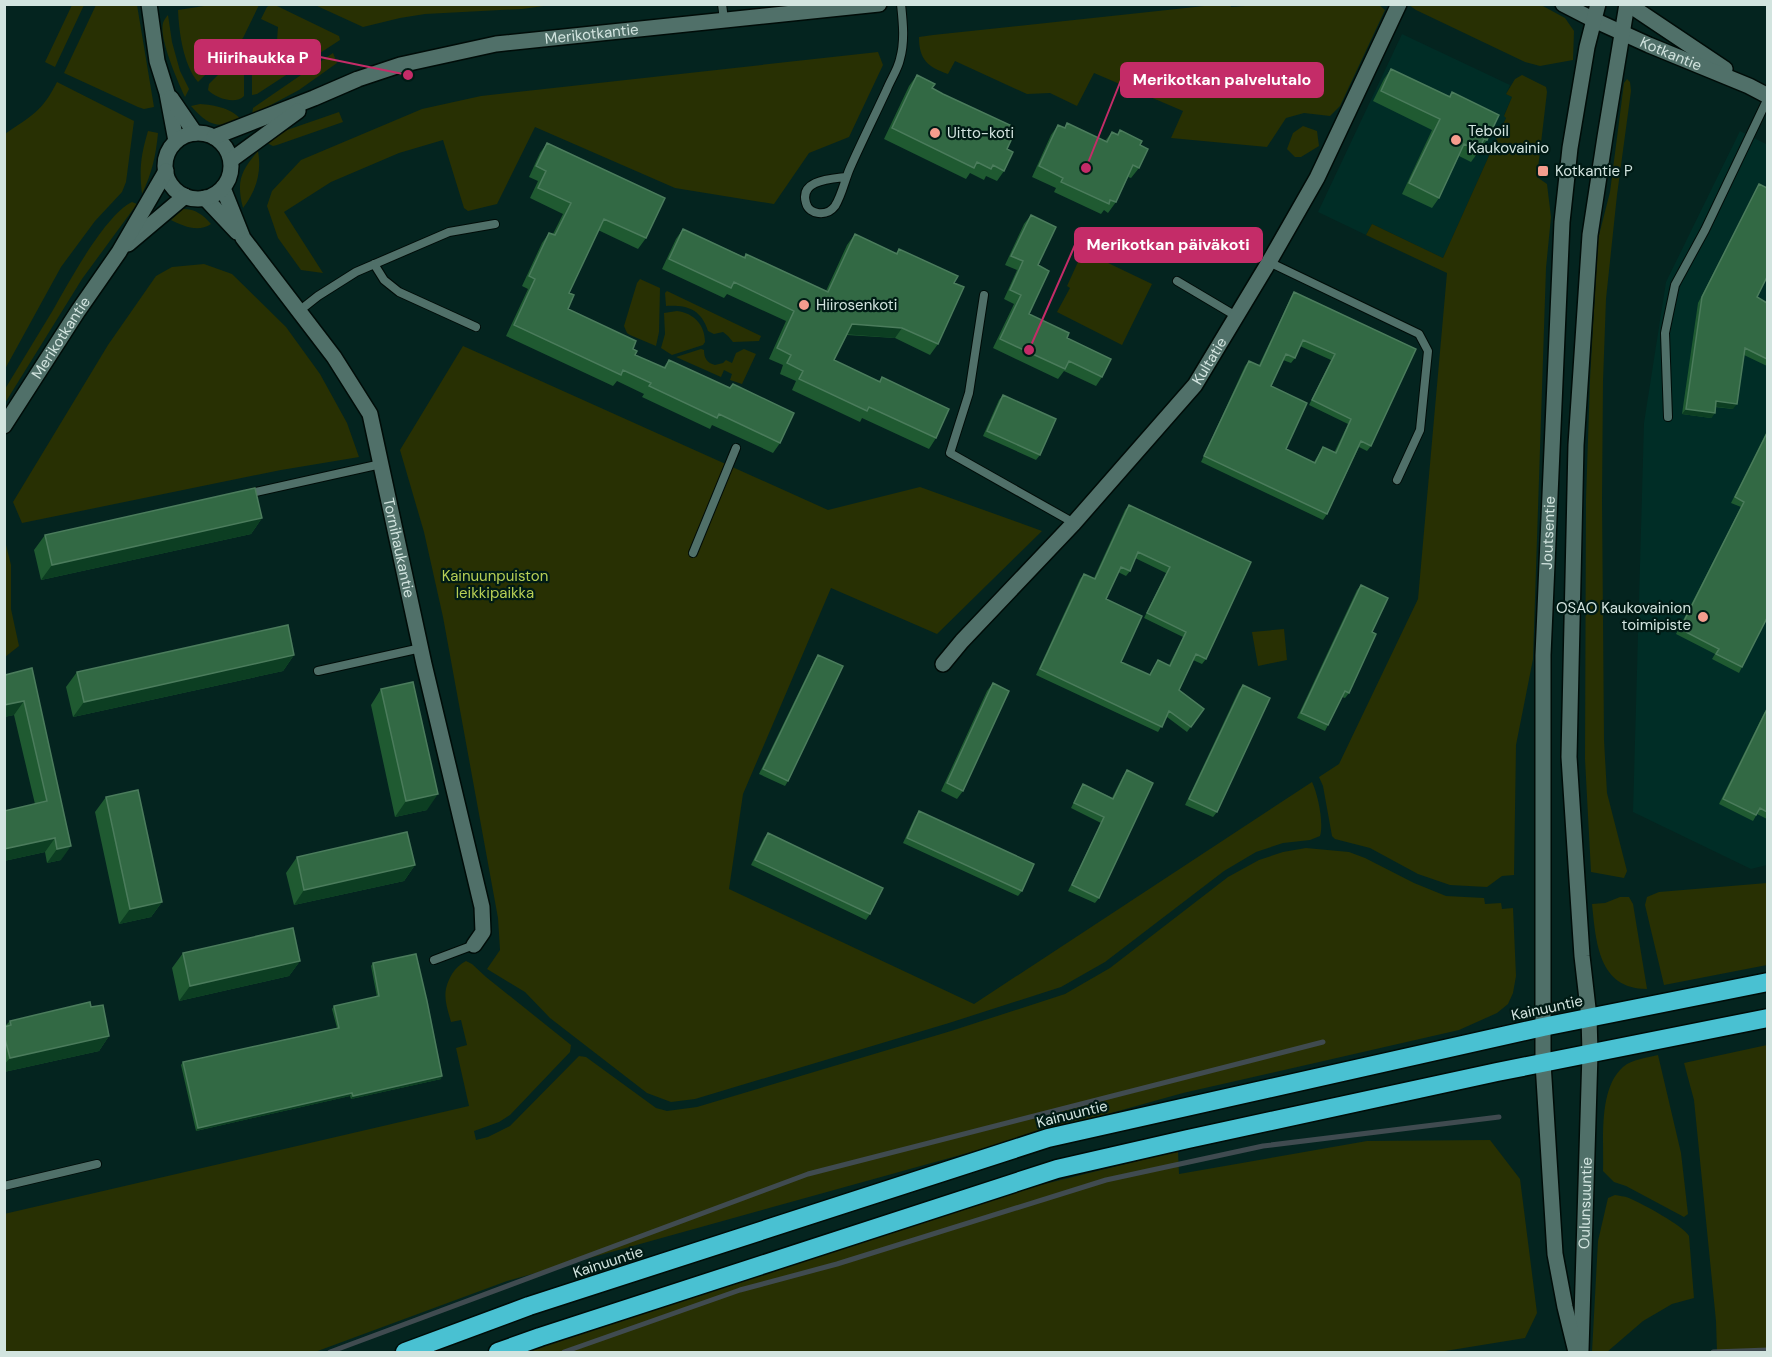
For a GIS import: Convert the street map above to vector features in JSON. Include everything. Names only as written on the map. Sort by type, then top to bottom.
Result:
[{"type":"highway","name":"Kainuuntie","points":[[405,1353],[529,1306],[1048,1138],[1589,1017],[1767,982]]},
{"type":"highway","points":[[498,1353],[1057,1169],[1590,1053],[1767,1018]]},
{"type":"street","points":[[148,4],[157,61],[167,93],[176,141],[195,133],[214,137],[228,151],[231,160],[231,170],[223,188],[215,195],[205,198],[195,199],[185,196],[173,188],[166,171]]},
{"type":"street","name":"Merikotkantie","points":[[214,137],[358,79],[400,66],[496,44],[723,12],[879,4]]},
{"type":"street","name":"Kultatie","points":[[943,664],[1074,523],[1195,385],[1317,178],[1399,4]]},
{"type":"street","name":"Kotkantie","points":[[1563,4],[1594,20],[1749,86]]},
{"type":"street","name":"Joutsentie","points":[[1543,1063],[1543,655],[1562,222],[1572,137],[1587,47],[1598,4]]},
{"type":"street","name":"Kotkantie","points":[[1627,4],[1767,97]]},
{"type":"street","name":"Joutsentie","points":[[1590,1053],[1569,757],[1576,445],[1590,235],[1627,4]]},
{"type":"street","points":[[167,93],[195,133]]},
{"type":"street","name":"Merikotkantie","points":[[231,160],[314,98]]},
{"type":"street","name":"Merikotkantie","points":[[4,426],[119,252],[166,171],[169,150],[176,141]]},
{"type":"street","name":"Tornihaukantie","points":[[223,188],[243,238],[334,357],[370,414],[421,648],[482,907],[483,932],[474,945]]},
{"type":"street","name":"Merikotkantie","points":[[119,252],[185,196]]},
{"type":"street","points":[[205,198],[243,238]]},
{"type":"street","name":"Oulunsuuntie","points":[[1581,1353],[1590,1053]]},
{"type":"street","name":"Oulunsuuntie","points":[[1543,1063],[1556,1254],[1576,1353]]},
{"type":"lane","points":[[846,177],[817,182],[810,186],[805,195],[806,204],[810,210],[822,214],[829,212],[835,206],[900,60],[904,34],[901,4]]},
{"type":"lane","points":[[1668,417],[1665,333],[1675,285],[1705,230],[1767,97]]},
{"type":"lane","points":[[299,311],[356,272],[449,232],[495,224]]},
{"type":"lane","points":[[1269,262],[1419,333],[1428,351],[1420,430],[1397,480]]},
{"type":"lane","points":[[375,264],[384,280],[399,292],[476,327]]},
{"type":"lane","points":[[1177,281],[1236,316]]},
{"type":"lane","points":[[984,295],[969,393],[950,453],[1074,523]]},
{"type":"lane","points":[[693,553],[736,448]]},
{"type":"lane","points":[[238,496],[381,464]]},
{"type":"lane","points":[[318,671],[421,648]]},
{"type":"lane","points":[[434,960],[474,945]]},
{"type":"lane","points":[[4,1186],[97,1164]]},
{"type":"shaded area","points":[[1402,34],[1510,85],[1506,94],[1512,97],[1504,115],[1506,118],[1443,258],[1372,224],[1366,235],[1318,212]]},
{"type":"shaded area","name":"OSAO Kaukovainion toimipiste","points":[[1740,131],[1768,145],[1767,865],[1751,869],[1633,812],[1644,423],[1666,282]]},
{"type":"green space","points":[[217,4],[259,5],[243,38],[198,82],[185,57],[178,10]]},
{"type":"green space","points":[[271,4],[339,36],[340,40],[257,94],[252,95],[252,68],[276,54],[278,27],[261,19]]},
{"type":"green space","points":[[1223,4],[1231,7],[1245,6],[1245,4],[1378,4],[1385,10],[1340,106],[1330,116],[1304,113],[1286,118],[1267,147],[1171,138],[1183,111],[1094,73],[1077,106],[1050,93],[1027,94],[955,61],[948,74],[926,62],[919,45],[919,37],[933,35]]},
{"type":"green space","points":[[72,5],[84,5],[55,67],[45,62]]},
{"type":"green space","points":[[96,5],[137,5],[154,107],[144,109],[138,107],[64,73]]},
{"type":"green space","points":[[315,5],[551,5],[522,9],[425,14],[363,27]]},
{"type":"green space","points":[[1409,5],[1541,5],[1565,18],[1574,31],[1573,60],[1540,66],[1525,62]]},
{"type":"green space","points":[[168,15],[180,71],[189,89],[185,97],[164,39],[163,23]]},
{"type":"green space","points":[[878,52],[883,65],[849,137],[809,153],[774,204],[675,188],[535,127],[497,204],[468,211],[464,208],[443,140],[399,153],[331,182],[284,212],[323,273],[301,270],[278,238],[267,206],[272,191],[301,160],[422,109],[481,96]]},
{"type":"green space","points":[[333,53],[337,63],[299,90],[252,115],[253,108]]},
{"type":"green space","points":[[234,59],[244,68],[244,96],[236,100],[220,98],[208,90],[209,84]]},
{"type":"green space","points":[[1522,75],[1546,87],[1537,177],[1547,184],[1551,217],[1546,268],[1533,659],[1516,745],[1514,875],[1502,876],[1487,887],[1450,885],[1418,874],[1370,848],[1335,839],[1332,836],[1323,786],[1319,777],[1339,764],[1418,599],[1447,273],[1366,235],[1372,224],[1443,258],[1506,118],[1504,116],[1512,97],[1506,94],[1515,79]]},
{"type":"green space","points":[[1627,79],[1630,82],[1631,91],[1606,299],[1602,499],[1604,740],[1607,793],[1627,871],[1624,878],[1591,872],[1585,759],[1586,499],[1598,239],[1610,192],[1624,83]]},
{"type":"green space","points":[[57,82],[134,121],[126,182],[122,192],[95,221],[61,267],[5,369],[5,134],[41,107]]},
{"type":"green space","points":[[200,104],[228,110],[242,121],[213,124],[191,106]]},
{"type":"green space","points":[[339,112],[343,122],[277,145],[267,143],[287,130]]},
{"type":"green space","points":[[1303,126],[1317,131],[1319,146],[1301,157],[1295,157],[1287,149],[1293,133]]},
{"type":"green space","points":[[148,131],[158,133],[153,164],[142,194],[141,162]]},
{"type":"green space","points":[[258,151],[257,181],[243,208],[240,183],[244,171]]},
{"type":"green space","points":[[132,202],[137,204],[82,279],[5,403],[5,389],[88,250],[111,220]]},
{"type":"green space","points":[[183,209],[199,213],[211,224],[196,228],[171,220]]},
{"type":"green space","points":[[1083,251],[1152,284],[1122,345],[1057,312],[1070,288],[1067,286]]},
{"type":"green space","points":[[204,264],[232,274],[286,327],[320,374],[347,423],[359,457],[281,470],[22,523],[13,502],[108,345],[156,276],[172,267]]},
{"type":"green space","points":[[640,279],[660,288],[659,332],[656,346],[630,335],[624,326]]},
{"type":"green space","points":[[667,291],[761,336],[759,341],[733,342],[723,332],[714,334],[708,331],[701,318],[692,310],[680,306],[666,306],[665,293]]},
{"type":"green space","points":[[677,311],[689,314],[701,325],[705,342],[703,345],[672,355],[661,348],[665,334],[664,313]]},
{"type":"green space","name":"Kainuunpuiston leikkipaikka","points":[[463,346],[828,510],[920,487],[1042,531],[937,634],[831,588],[743,794],[729,889],[974,1004],[1312,782],[1320,809],[1320,836],[1310,840],[1283,843],[1256,852],[1224,871],[1105,962],[1061,987],[695,1099],[671,1102],[647,1093],[550,1018],[525,992],[487,969],[500,950],[498,918],[443,617],[424,532],[400,450]]},
{"type":"green space","points":[[744,349],[756,354],[742,384],[730,380],[732,374],[724,370],[721,377],[676,357],[704,350],[705,358],[715,365],[726,360],[732,363],[736,353]]},
{"type":"green space","points":[[4,537],[11,565],[11,609],[19,646],[5,657]]},
{"type":"green space","points":[[1284,629],[1287,660],[1258,666],[1252,632]]},
{"type":"green space","points":[[1306,848],[1349,852],[1446,896],[1484,898],[1485,904],[1501,903],[1502,909],[1513,908],[1516,976],[1508,1004],[1497,1013],[1459,1030],[1183,1093],[507,1281],[315,1352],[5,1352],[4,1214],[469,1106],[456,1048],[467,1045],[461,1020],[451,1022],[446,998],[446,987],[452,974],[466,961],[571,1045],[570,1052],[510,1115],[499,1122],[474,1131],[476,1140],[510,1126],[579,1056],[586,1057],[656,1108],[667,1111],[697,1107],[951,1031],[1065,994],[1110,968],[1228,877],[1259,860],[1283,852]]},
{"type":"green space","points":[[1767,883],[1767,965],[1664,985],[1645,905],[1647,897],[1659,892]]},
{"type":"green space","points":[[1620,897],[1629,897],[1633,904],[1647,989],[1631,987],[1618,981],[1609,972],[1598,947],[1592,904],[1605,903]]},
{"type":"green space","points":[[1767,1045],[1767,1352],[1717,1352],[1716,1321],[1694,1100],[1684,1063]]},
{"type":"green space","points":[[1658,1055],[1681,1153],[1688,1214],[1684,1217],[1614,1182],[1603,1171],[1604,1116],[1609,1088],[1627,1064]]},
{"type":"green space","points":[[1490,1140],[1520,1179],[1537,1313],[1525,1338],[1439,1352],[518,1352],[992,1197],[1178,1151],[1179,1174],[1367,1141]]},
{"type":"green space","points":[[1615,1195],[1629,1198],[1652,1210],[1671,1221],[1689,1236],[1694,1298],[1672,1304],[1643,1321],[1607,1352],[1592,1352],[1598,1241],[1608,1198]]},
{"type":"building","name":"Teboil Kaukovainio","points":[[1391,69],[1450,97],[1452,92],[1499,115],[1487,140],[1484,139],[1478,151],[1464,144],[1439,198],[1409,183],[1440,119],[1381,91]]},
{"type":"building","name":"Uitto-koti","points":[[917,75],[935,84],[932,88],[943,94],[1010,125],[1007,131],[1014,134],[1007,149],[1013,152],[1004,171],[993,165],[991,169],[977,162],[974,168],[892,128]]},
{"type":"building","points":[[1067,123],[1107,142],[1112,132],[1118,135],[1120,130],[1142,141],[1140,145],[1148,149],[1139,168],[1133,165],[1116,202],[1110,200],[1109,204],[1061,182],[1063,178],[1039,166],[1058,125],[1065,128]]},
{"type":"building","points":[[547,143],[665,198],[646,238],[604,219],[569,293],[574,295],[568,309],[636,341],[633,349],[637,351],[635,355],[665,368],[669,360],[730,388],[733,384],[794,413],[780,443],[719,414],[717,418],[649,386],[651,383],[623,370],[621,375],[514,325],[535,279],[529,276],[549,233],[555,235],[571,203],[538,188],[546,171],[536,166]]},
{"type":"building","points":[[1759,184],[1767,188],[1767,277],[1757,297],[1767,303],[1767,359],[1745,348],[1737,404],[1716,401],[1715,413],[1686,409],[1702,297]]},
{"type":"building","points":[[1031,215],[1056,227],[1038,265],[1049,271],[1029,314],[1069,333],[1067,338],[1111,359],[1102,377],[1069,361],[1065,369],[1000,339],[1021,295],[1010,290],[1023,261],[1011,256]]},
{"type":"building","points":[[683,229],[745,258],[746,254],[828,292],[855,234],[897,254],[899,249],[958,276],[954,283],[964,287],[938,344],[902,328],[852,324],[834,360],[880,382],[882,377],[949,409],[936,438],[869,407],[867,411],[799,379],[803,371],[787,363],[791,355],[777,348],[794,311],[734,282],[731,288],[669,259]]},
{"type":"building","points":[[1294,292],[1416,349],[1371,446],[1361,441],[1327,514],[1204,456],[1249,361],[1260,366]],"holes":[[[1303,340],[1335,354],[1312,400],[1351,419],[1336,453],[1323,447],[1315,463],[1286,449],[1307,403],[1271,386],[1286,354],[1295,358]]]},
{"type":"building","points":[[1003,395],[1056,419],[1040,455],[987,431]]},
{"type":"building","name":"OSAO Kaukovainion toimipiste","points":[[1767,433],[1767,618],[1742,667],[1716,654],[1719,649],[1680,629],[1744,502],[1735,497]]},
{"type":"building","points":[[255,488],[262,518],[52,565],[45,535]]},
{"type":"building","points":[[1129,505],[1251,562],[1206,659],[1196,654],[1179,690],[1204,709],[1191,727],[1169,711],[1162,727],[1040,669],[1084,574],[1095,579]],"holes":[[[1138,552],[1170,567],[1147,613],[1186,632],[1170,666],[1158,660],[1150,675],[1121,662],[1142,616],[1106,599],[1121,567],[1130,571]]]},
{"type":"building","points":[[1361,585],[1388,598],[1372,632],[1376,634],[1349,693],[1345,691],[1328,725],[1301,713]]},
{"type":"building","points":[[288,625],[294,655],[84,702],[77,672]]},
{"type":"building","points":[[818,655],[843,666],[788,781],[763,769]]},
{"type":"building","points":[[32,668],[71,846],[57,849],[55,838],[4,849],[4,811],[47,801],[24,701],[4,705],[4,673],[5,675]]},
{"type":"building","points":[[413,682],[438,794],[406,801],[381,689]]},
{"type":"building","points":[[993,683],[1009,691],[963,791],[947,783]]},
{"type":"building","points":[[1243,685],[1270,698],[1217,812],[1189,799]]},
{"type":"building","points":[[1767,709],[1767,812],[1760,808],[1756,815],[1723,799]]},
{"type":"building","points":[[1127,770],[1153,783],[1099,898],[1072,885],[1104,817],[1074,803],[1083,784],[1113,799]]},
{"type":"building","points":[[138,790],[162,902],[130,909],[106,797]]},
{"type":"building","points":[[919,811],[1034,864],[1022,891],[907,838]]},
{"type":"building","points":[[407,832],[415,865],[304,890],[297,857]]},
{"type":"building","points":[[768,833],[883,888],[870,914],[755,860]]},
{"type":"building","points":[[293,928],[300,961],[190,986],[183,953]]},
{"type":"building","points":[[416,954],[442,1076],[353,1096],[352,1093],[198,1128],[183,1062],[339,1028],[334,1006],[379,996],[373,963]]},
{"type":"building","points":[[90,1002],[91,1007],[103,1005],[109,1036],[10,1058],[4,1027],[11,1025],[10,1021]]},
{"type":"waterway","points":[[330,1352],[808,1174],[1323,1042]]},
{"type":"waterway","points":[[564,1352],[740,1290],[837,1264],[1106,1180],[1263,1146],[1499,1117]]},
{"type":"waterway","points":[[1713,1352],[1768,1350]]},
{"type":"place","name":"Hiirihaukka P","points":[[408,75]]},
{"type":"place","name":"Uitto-koti","points":[[935,133]]},
{"type":"place","name":"Teboil Kaukovainio","points":[[1456,140]]},
{"type":"place","name":"Merikotkan palvelutalo","points":[[1086,168]]},
{"type":"place","name":"Kotkantie P","points":[[1543,171]]},
{"type":"place","name":"Hiirosenkoti","points":[[804,305]]},
{"type":"place","name":"Merikotkan päiväkoti","points":[[1029,350]]},
{"type":"place","name":"OSAO Kaukovainion toimipiste","points":[[1703,617]]}]
